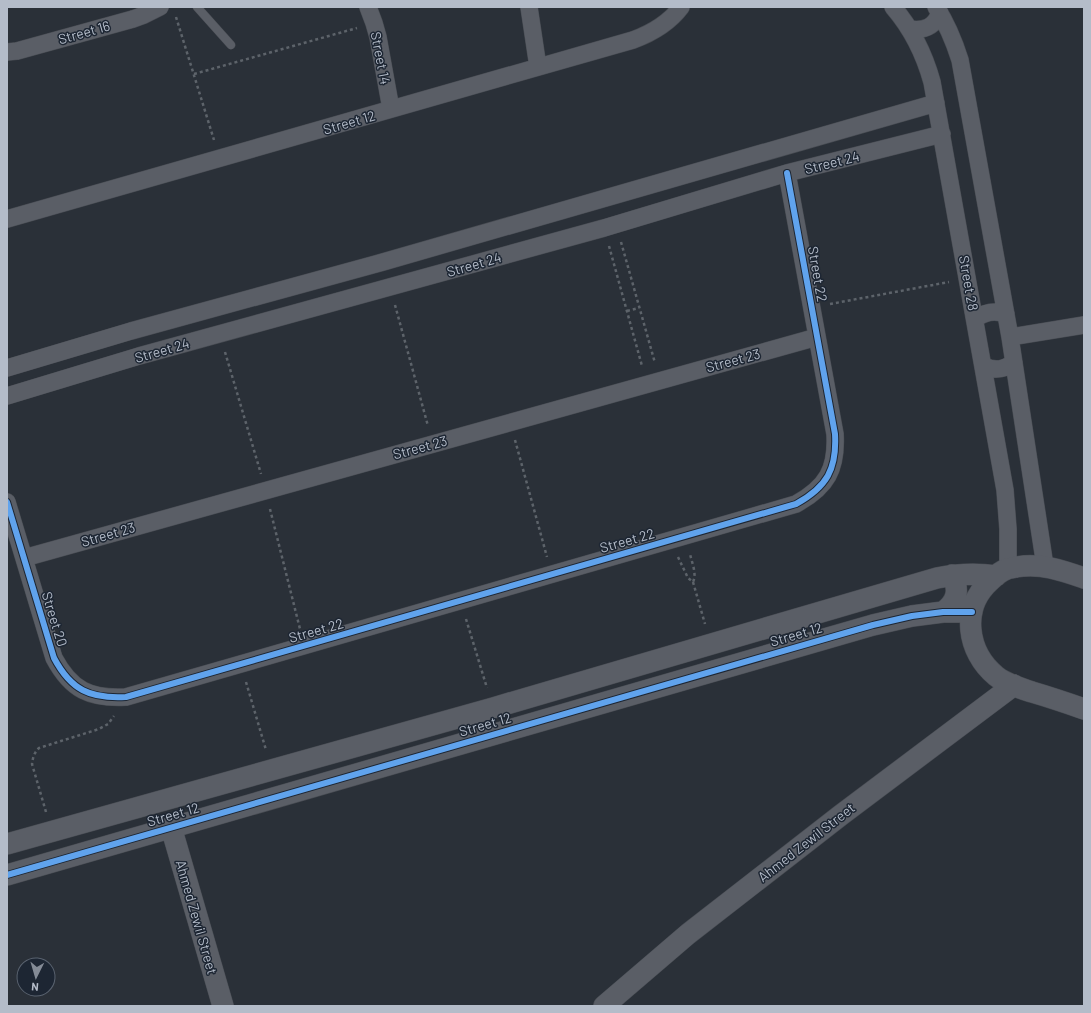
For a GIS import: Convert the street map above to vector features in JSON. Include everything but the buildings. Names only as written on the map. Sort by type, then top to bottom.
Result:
[{"type":"street","name":"Street 16","points":[[7,52],[17,51],[133,19],[160,7]]},
{"type":"street","name":"Street 14","points":[[368,7],[378,38],[391,110]]},
{"type":"street","points":[[529,7],[538,67]]},
{"type":"street","name":"Street 12","points":[[7,220],[633,40],[658,28],[669,20],[682,7]]},
{"type":"street","name":"Street 28","points":[[893,7],[910,29],[920,46],[927,63],[932,82],[1005,490],[1008,529],[1002,572]]},
{"type":"street","points":[[910,29],[925,29],[932,25],[937,20],[938,10]]},
{"type":"street","points":[[938,10],[953,39],[960,60],[1010,337],[1045,566]]},
{"type":"street","name":"Street 24","points":[[7,368],[131,331],[383,262],[936,103]]},
{"type":"street","name":"Street 24","points":[[7,396],[139,356],[610,226],[787,173],[942,134]]},
{"type":"street","name":"Street 22","points":[[126,697],[796,504],[809,497],[820,488],[828,476],[834,462],[836,448],[835,434],[787,173]]},
{"type":"street","points":[[383,262],[390,287]]},
{"type":"street","points":[[975,319],[981,315],[994,312],[1006,314]]},
{"type":"street","points":[[1010,337],[1084,325]]},
{"type":"street","points":[[131,331],[139,356]]},
{"type":"street","name":"Street 23","points":[[24,558],[817,337]]},
{"type":"street","points":[[984,366],[996,370],[1003,369],[1014,362]]},
{"type":"street","name":"Street 20","points":[[7,502],[54,658],[61,671],[71,682],[83,690],[97,696],[111,698],[126,697]]},
{"type":"street","name":"Street 12","points":[[7,844],[493,708],[923,582],[952,575],[1002,572],[1027,565],[1060,569],[1084,578]]},
{"type":"street","points":[[1002,572],[985,585],[977,598],[972,612],[970,630],[974,648],[984,665],[997,678],[1014,686],[1084,709]]},
{"type":"street","points":[[943,612],[952,605],[957,594],[957,587],[952,575]]},
{"type":"street","name":"Street 12","points":[[7,875],[873,625],[912,616],[943,612],[972,612]]},
{"type":"street","name":"Ahmed Zewil Street","points":[[604,1006],[688,934],[840,815],[1014,686]]},
{"type":"street","name":"Ahmed Zewil Street","points":[[172,828],[222,1006]]},
{"type":"lane","points":[[197,7],[231,45]]},
{"type":"path","points":[[176,14],[220,158]]},
{"type":"path","points":[[194,74],[374,23]]},
{"type":"path","points":[[610,226],[639,308],[654,382]]},
{"type":"path","points":[[610,226],[627,311],[654,382]]},
{"type":"path","points":[[812,307],[968,278]]},
{"type":"path","points":[[390,287],[432,444]]},
{"type":"path","points":[[627,311],[639,308]]},
{"type":"path","points":[[220,334],[266,490],[304,646]]},
{"type":"path","points":[[510,423],[552,574]]},
{"type":"path","points":[[678,538],[688,578],[693,582]]},
{"type":"path","points":[[678,538],[695,575],[693,582],[711,644]]},
{"type":"path","points":[[460,601],[493,708]]},
{"type":"path","points":[[241,664],[272,770]]},
{"type":"path","points":[[52,832],[32,764],[35,752],[39,748],[104,727],[112,719],[126,697]]},
{"type":"cycle path","points":[[7,502],[54,658],[60,669],[75,685],[92,694],[113,697],[126,697],[796,504],[807,498],[828,476],[834,457],[835,434],[787,173]]},
{"type":"cycle path","points":[[7,875],[873,625],[912,616],[943,612],[972,612]]}]
